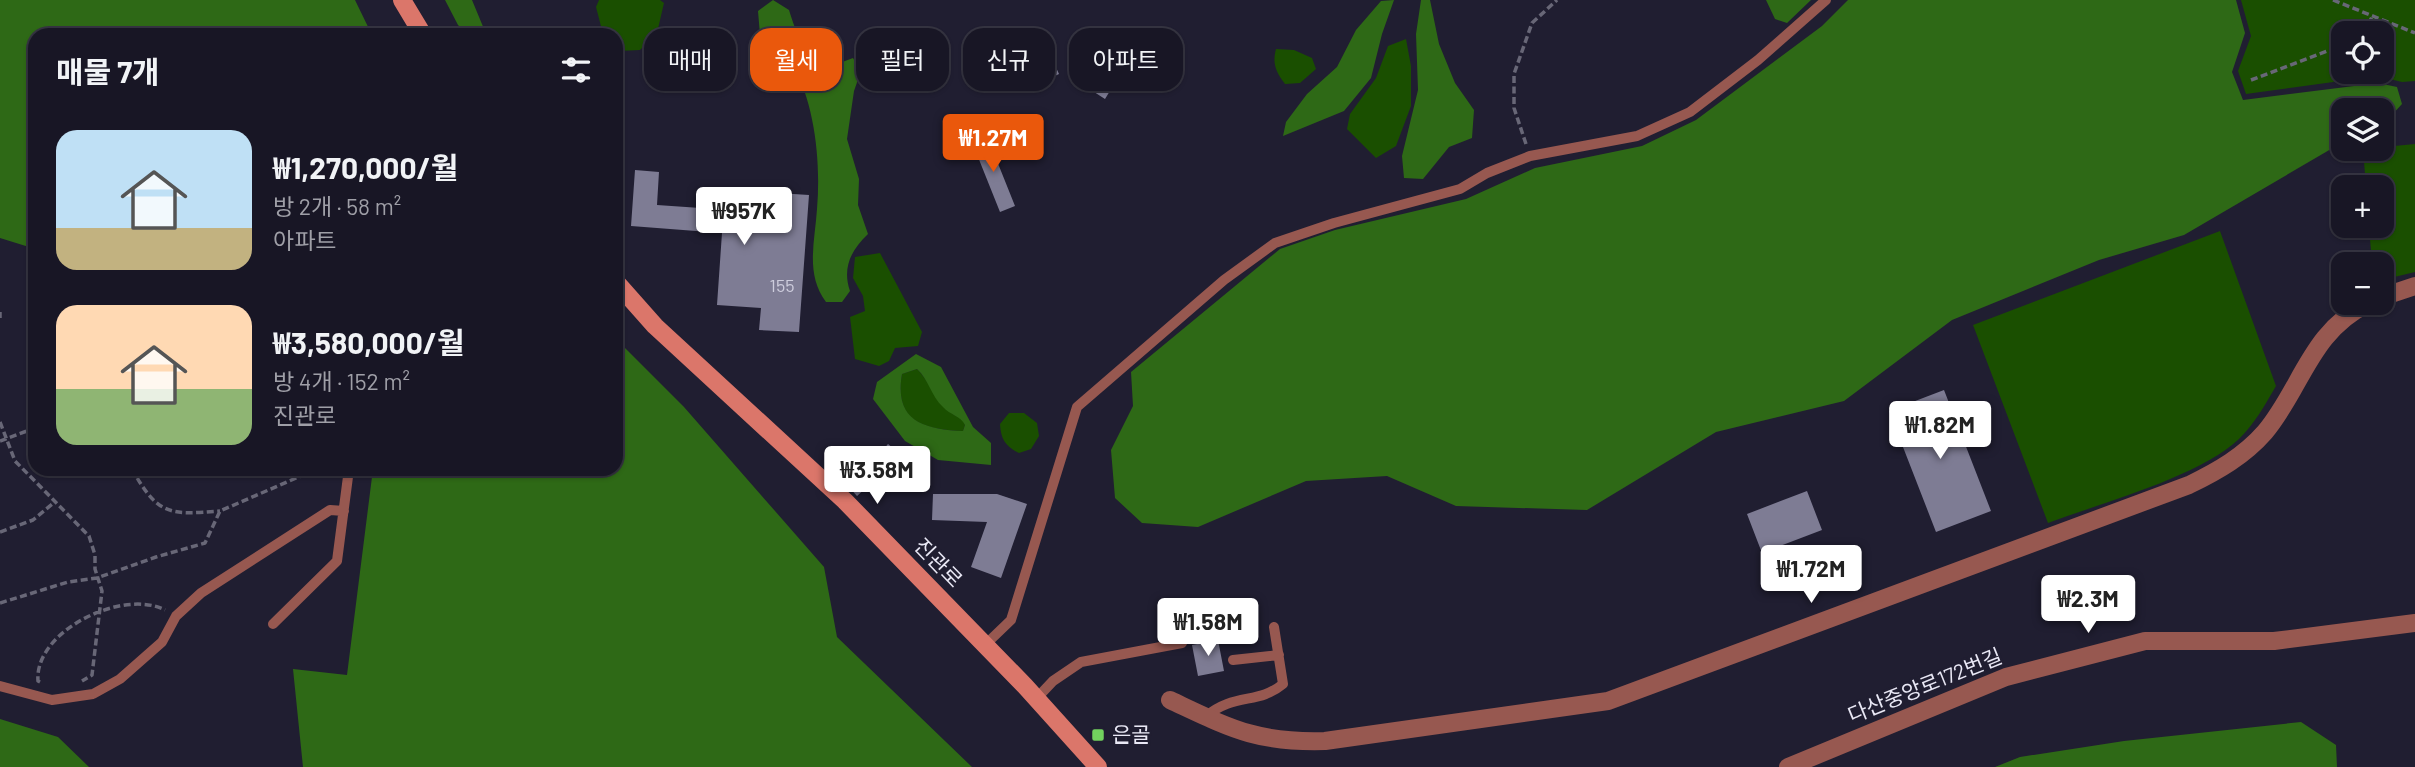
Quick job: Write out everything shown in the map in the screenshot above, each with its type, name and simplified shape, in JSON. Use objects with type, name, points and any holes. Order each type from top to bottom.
[{"type":"main road","points":[[402,0],[419,28]]},
{"type":"main road","name":"진관로","points":[[623,290],[655,326],[845,500],[1098,767]]},
{"type":"street","points":[[2394,293],[2415,286]]},
{"type":"street","points":[[1170,700],[1249,736],[1277,741],[1325,741],[1608,701],[2189,485],[2221,469],[2246,451],[2266,430],[2303,367],[2349,315]]},
{"type":"street","name":"다산중앙로172번길","points":[[1788,767],[2006,677],[2145,641],[2274,641],[2415,623]]},
{"type":"lane","points":[[985,645],[1011,620],[1077,407],[1224,280],[1275,243],[1334,223],[1460,189],[1487,173],[1530,156],[1637,136],[1690,112],[1758,60],[1826,0]]},
{"type":"lane","points":[[273,624],[337,561],[348,476]]},
{"type":"lane","points":[[0,687],[52,699],[93,694],[120,679],[162,642],[176,616],[201,593],[330,510],[344,511]]},
{"type":"lane","points":[[1205,717],[1220,704],[1270,694],[1283,684],[1274,627]]},
{"type":"lane","points":[[1036,699],[1053,681],[1081,662],[1182,643]]},
{"type":"lane","points":[[1233,660],[1279,655]]},
{"type":"path","points":[[1530,156],[1514,108],[1514,74],[1532,23],[1557,0]]},
{"type":"path","points":[[2333,0],[2415,33]]},
{"type":"path","points":[[2370,21],[2372,17]]},
{"type":"path","points":[[2251,80],[2331,50]]},
{"type":"path","points":[[0,312],[0,318]]},
{"type":"path","points":[[0,422],[15,461],[28,474]]},
{"type":"path","points":[[0,441],[28,430]]},
{"type":"path","points":[[30,476],[89,536],[102,591],[92,675],[77,684]]},
{"type":"path","points":[[137,476],[158,505],[179,514],[219,511],[301,476]]},
{"type":"path","points":[[0,532],[33,520],[56,502]]},
{"type":"path","points":[[0,603],[68,582],[97,578],[205,543],[219,511]]},
{"type":"path","points":[[46,684],[38,681],[37,669],[43,655],[64,633],[100,610],[136,603],[160,607],[176,616]]},
{"type":"green space","points":[[0,0],[355,0],[369,28],[28,28],[28,247],[0,238]]},
{"type":"green space","points":[[445,0],[472,0],[484,28],[461,28]]},
{"type":"green space","points":[[599,0],[660,0],[664,3],[658,28],[644,28],[644,46],[640,50],[623,51],[623,28],[601,28],[596,7]]},
{"type":"green space","points":[[773,0],[789,10],[796,28],[759,28],[758,11]]},
{"type":"green space","points":[[1394,0],[1371,78],[1344,111],[1283,136],[1286,122],[1307,94],[1337,67],[1356,30],[1381,1]]},
{"type":"green space","points":[[1421,0],[1430,0],[1439,44],[1455,83],[1474,110],[1472,138],[1449,147],[1423,179],[1404,178],[1402,156],[1418,90],[1416,34]]},
{"type":"green space","points":[[1766,0],[1811,0],[1787,23],[1775,19]]},
{"type":"green space","points":[[1848,0],[2236,0],[2245,33],[2232,72],[2243,100],[2383,84],[2397,87],[2402,104],[2394,113],[2394,98],[2331,98],[2331,149],[2184,235],[2099,260],[1952,320],[1844,401],[1716,432],[1587,510],[1456,506],[1387,476],[1306,481],[1198,527],[1142,523],[1115,498],[1111,450],[1133,406],[1131,372],[1280,249],[1335,230],[1466,199],[1535,168],[1642,146],[1696,120],[1822,26]]},
{"type":"green space","points":[[2241,0],[2415,0],[2415,81],[2394,80],[2394,21],[2331,21],[2331,82],[2246,94],[2238,71],[2251,36]]},
{"type":"green space","points":[[1406,39],[1411,66],[1411,106],[1396,146],[1376,158],[1347,129],[1350,114],[1376,78],[1388,46]]},
{"type":"green space","points":[[1276,49],[1294,50],[1312,58],[1316,69],[1300,83],[1285,84],[1276,68]]},
{"type":"green space","points":[[853,58],[856,63],[856,85],[847,139],[859,179],[858,205],[868,234],[857,246],[850,260],[847,275],[850,291],[842,302],[826,302],[815,280],[813,269],[818,172],[815,134],[804,91],[842,91],[842,62]]},
{"type":"green space","points":[[2415,144],[2415,272],[2394,277],[2394,252],[2371,252],[2370,238],[2394,238],[2394,175],[2365,175],[2364,161],[2394,161],[2394,146]]},
{"type":"green space","points":[[2220,231],[2276,386],[2268,400],[2239,439],[2200,465],[2148,488],[2048,523],[1973,325]]},
{"type":"green space","points":[[880,253],[922,332],[918,346],[895,348],[889,361],[879,366],[855,359],[850,317],[865,311],[863,296],[853,278],[855,257]]},
{"type":"green space","points":[[623,346],[684,407],[824,567],[837,637],[972,767],[303,767],[293,669],[347,675],[372,476],[623,476]]},
{"type":"green space","points":[[916,354],[941,367],[973,427],[991,443],[991,465],[938,460],[905,441],[873,399],[877,382]],"holes":[[[917,369],[939,403],[963,422],[963,431],[935,428],[914,419],[907,412],[901,390],[902,374]]]},
{"type":"green space","points":[[917,369],[942,404],[963,419],[963,431],[924,425],[907,413],[901,390],[902,374]]},
{"type":"green space","points":[[1009,413],[1024,413],[1037,423],[1039,436],[1031,449],[1019,453],[1005,442],[1000,424]]},
{"type":"green space","points":[[0,719],[58,737],[89,767],[0,767]]},
{"type":"green space","points":[[2301,722],[2336,745],[2337,767],[1995,767],[2020,757],[2124,741]]},
{"type":"building","points":[[1093,91],[1110,91],[1105,99]]},
{"type":"building","points":[[987,136],[1015,206],[1000,212],[972,142]]},
{"type":"building","points":[[635,170],[659,172],[657,205],[744,211],[745,191],[809,195],[799,332],[759,330],[761,308],[717,305],[722,233],[631,226]]},
{"type":"building","points":[[1944,390],[1991,511],[1936,532],[1889,411]]},
{"type":"building","points":[[888,444],[920,470],[908,484],[888,468],[857,496],[836,473],[859,452],[870,465]]},
{"type":"building","points":[[1807,491],[1822,530],[1762,553],[1747,514]]},
{"type":"building","points":[[933,494],[997,494],[1027,504],[1001,578],[971,567],[987,522],[932,520]]},
{"type":"building","points":[[1218,640],[1224,671],[1198,676],[1192,645]]},
{"type":"place","name":"은골","points":[[1098,735]]}]
